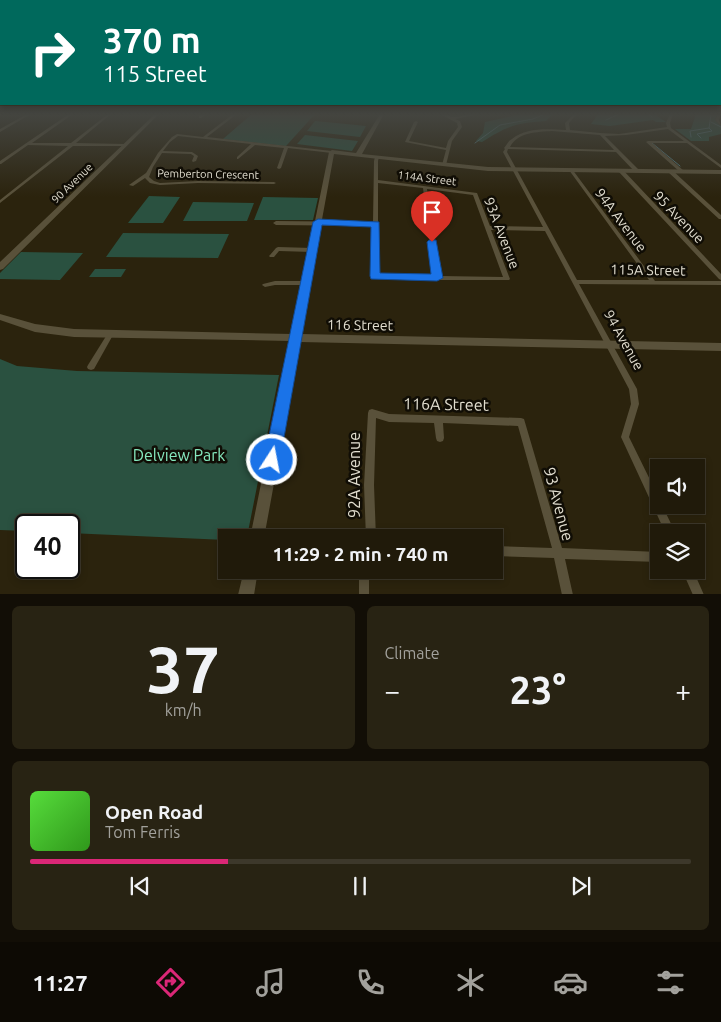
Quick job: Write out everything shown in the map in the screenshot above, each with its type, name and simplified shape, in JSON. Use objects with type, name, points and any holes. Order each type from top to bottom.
[{"type":"street","points":[[0,163],[30,142]]},
{"type":"street","points":[[0,202],[75,142]]},
{"type":"street","name":"90 Avenue","points":[[0,267],[128,142]]},
{"type":"street","name":"Pemberton Crescent","points":[[132,185],[148,174],[169,142]]},
{"type":"street","points":[[235,142],[444,165],[514,170],[721,172]]},
{"type":"street","points":[[358,155],[366,142]]},
{"type":"street","points":[[407,142],[448,149]]},
{"type":"street","points":[[444,165],[450,142]]},
{"type":"street","points":[[506,148],[512,142]]},
{"type":"street","points":[[608,142],[637,171]]},
{"type":"street","points":[[682,171],[648,142],[687,142],[721,168]]},
{"type":"street","points":[[27,144],[125,145]]},
{"type":"street","points":[[238,158],[254,144]]},
{"type":"street","points":[[279,168],[286,147]]},
{"type":"street","points":[[506,148],[617,151]]},
{"type":"street","name":"94 Avenue","points":[[506,148],[506,156],[633,389],[636,397],[626,437],[666,524]]},
{"type":"street","points":[[161,152],[192,153],[196,156],[194,161]]},
{"type":"street","points":[[260,529],[332,152]]},
{"type":"street","points":[[377,158],[375,276],[507,279]]},
{"type":"street","name":"94A Avenue","points":[[571,170],[654,283]]},
{"type":"street","name":"95 Avenue","points":[[621,171],[721,278]]},
{"type":"street","points":[[670,171],[721,218]]},
{"type":"street","name":"Pemberton Crescent","points":[[148,174],[147,177],[152,182],[160,184],[274,183]]},
{"type":"street","name":"114A Street","points":[[376,181],[475,194]]},
{"type":"street","points":[[425,188],[437,278]]},
{"type":"street","name":"93A Avenue","points":[[475,194],[507,279]]},
{"type":"street","points":[[276,223],[376,224]]},
{"type":"street","points":[[488,228],[546,230]]},
{"type":"street","points":[[272,256],[278,250],[312,250]]},
{"type":"street","name":"115A Street","points":[[575,282],[721,283]]},
{"type":"street","points":[[265,285],[275,283],[306,283]]},
{"type":"street","name":"116 Street","points":[[0,317],[55,332],[110,335],[721,347]]},
{"type":"street","points":[[91,367],[110,335]]},
{"type":"street","name":"116A Street","points":[[372,413],[389,418],[521,422]]},
{"type":"street","name":"92A Avenue","points":[[370,529],[369,485],[372,413]]},
{"type":"street","points":[[438,419],[440,438]]},
{"type":"street","name":"93 Avenue","points":[[521,422],[568,594]]},
{"type":"street","points":[[503,551],[650,557]]},
{"type":"street","points":[[246,594],[249,579]]},
{"type":"street","points":[[364,579],[364,594]]},
{"type":"street","points":[[692,579],[699,594]]},
{"type":"green space","points":[[247,142],[290,142],[286,146]]},
{"type":"green space","points":[[299,142],[358,142],[352,151],[297,144]]},
{"type":"green space","points":[[149,196],[180,197],[163,223],[128,223]]},
{"type":"green space","points":[[263,197],[318,198],[313,220],[254,220]]},
{"type":"green space","points":[[193,202],[254,203],[247,221],[183,221]]},
{"type":"green space","points":[[123,233],[229,234],[218,258],[106,257]]},
{"type":"green space","points":[[21,252],[83,253],[60,280],[0,279],[0,273]]},
{"type":"green space","points":[[95,269],[126,269],[121,277],[89,277]]},
{"type":"green space","name":"Delview Park","points":[[0,359],[17,366],[77,371],[279,375],[249,529],[218,529],[218,540],[80,533],[80,514],[15,514],[15,531],[0,530]]},
{"type":"waterway","points":[[654,142],[652,143],[680,166]]},
{"type":"route","points":[[272,460],[318,222],[376,224],[375,276],[437,278],[432,242]]}]
